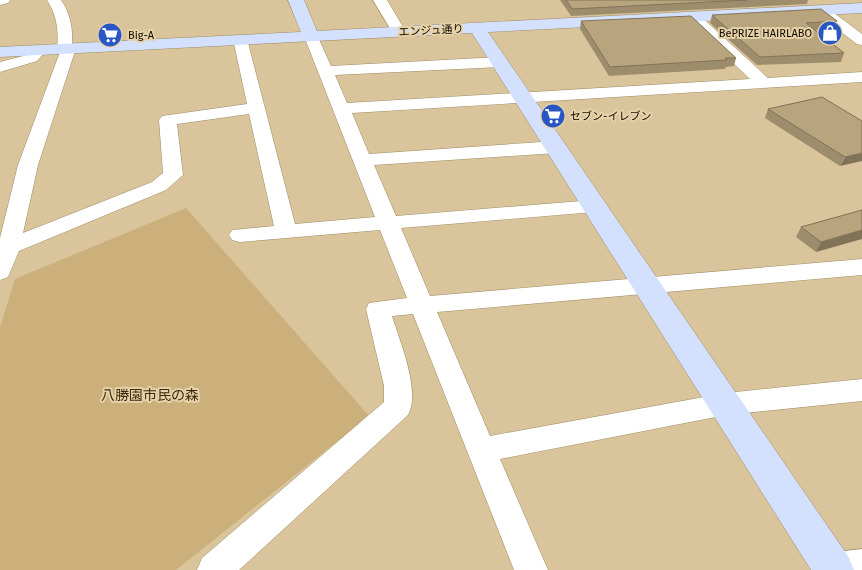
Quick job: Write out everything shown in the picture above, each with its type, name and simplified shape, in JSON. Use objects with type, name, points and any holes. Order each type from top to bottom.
[{"type":"street","points":[[0,272],[9,247],[28,165],[66,48],[66,37],[60,11],[54,0]]},
{"type":"street","points":[[296,0],[531,570]]},
{"type":"street","points":[[380,0],[399,32]]},
{"type":"street","name":"エンジュ通り","points":[[0,52],[862,8]]},
{"type":"street","points":[[821,10],[862,41]]},
{"type":"street","points":[[693,17],[764,83]]},
{"type":"street","points":[[476,27],[726,404],[840,568]]},
{"type":"street","points":[[240,39],[286,231]]},
{"type":"street","points":[[0,67],[32,58],[40,50]]},
{"type":"street","points":[[326,72],[500,62]]},
{"type":"street","points":[[341,108],[862,78]]},
{"type":"street","points":[[9,247],[159,186],[174,175],[168,120],[257,108]]},
{"type":"street","points":[[362,160],[556,147]]},
{"type":"street","points":[[240,235],[594,206]]},
{"type":"street","points":[[214,570],[398,407],[398,386],[378,309],[862,267]]},
{"type":"street","points":[[482,450],[726,404],[862,390]]},
{"type":"green space","name":"八勝園市民の森","points":[[186,208],[369,416],[176,570],[0,570],[0,327],[15,279]]},
{"type":"building","points":[[566,0],[747,0],[572,9]]},
{"type":"building","points":[[821,9],[837,21],[806,23],[844,53],[760,57],[712,15]]},
{"type":"building","points":[[691,16],[736,58],[610,67],[581,21]]},
{"type":"building","points":[[822,97],[862,121],[862,153],[845,157],[768,109]]},
{"type":"building","points":[[862,210],[862,230],[821,242],[801,227]]},
{"type":"place","name":"BePRIZE HAIRLABO","points":[[830,33]]},
{"type":"place","name":"Big-A","points":[[110,35]]},
{"type":"place","name":"セブン-イレブン","points":[[553,116]]}]
